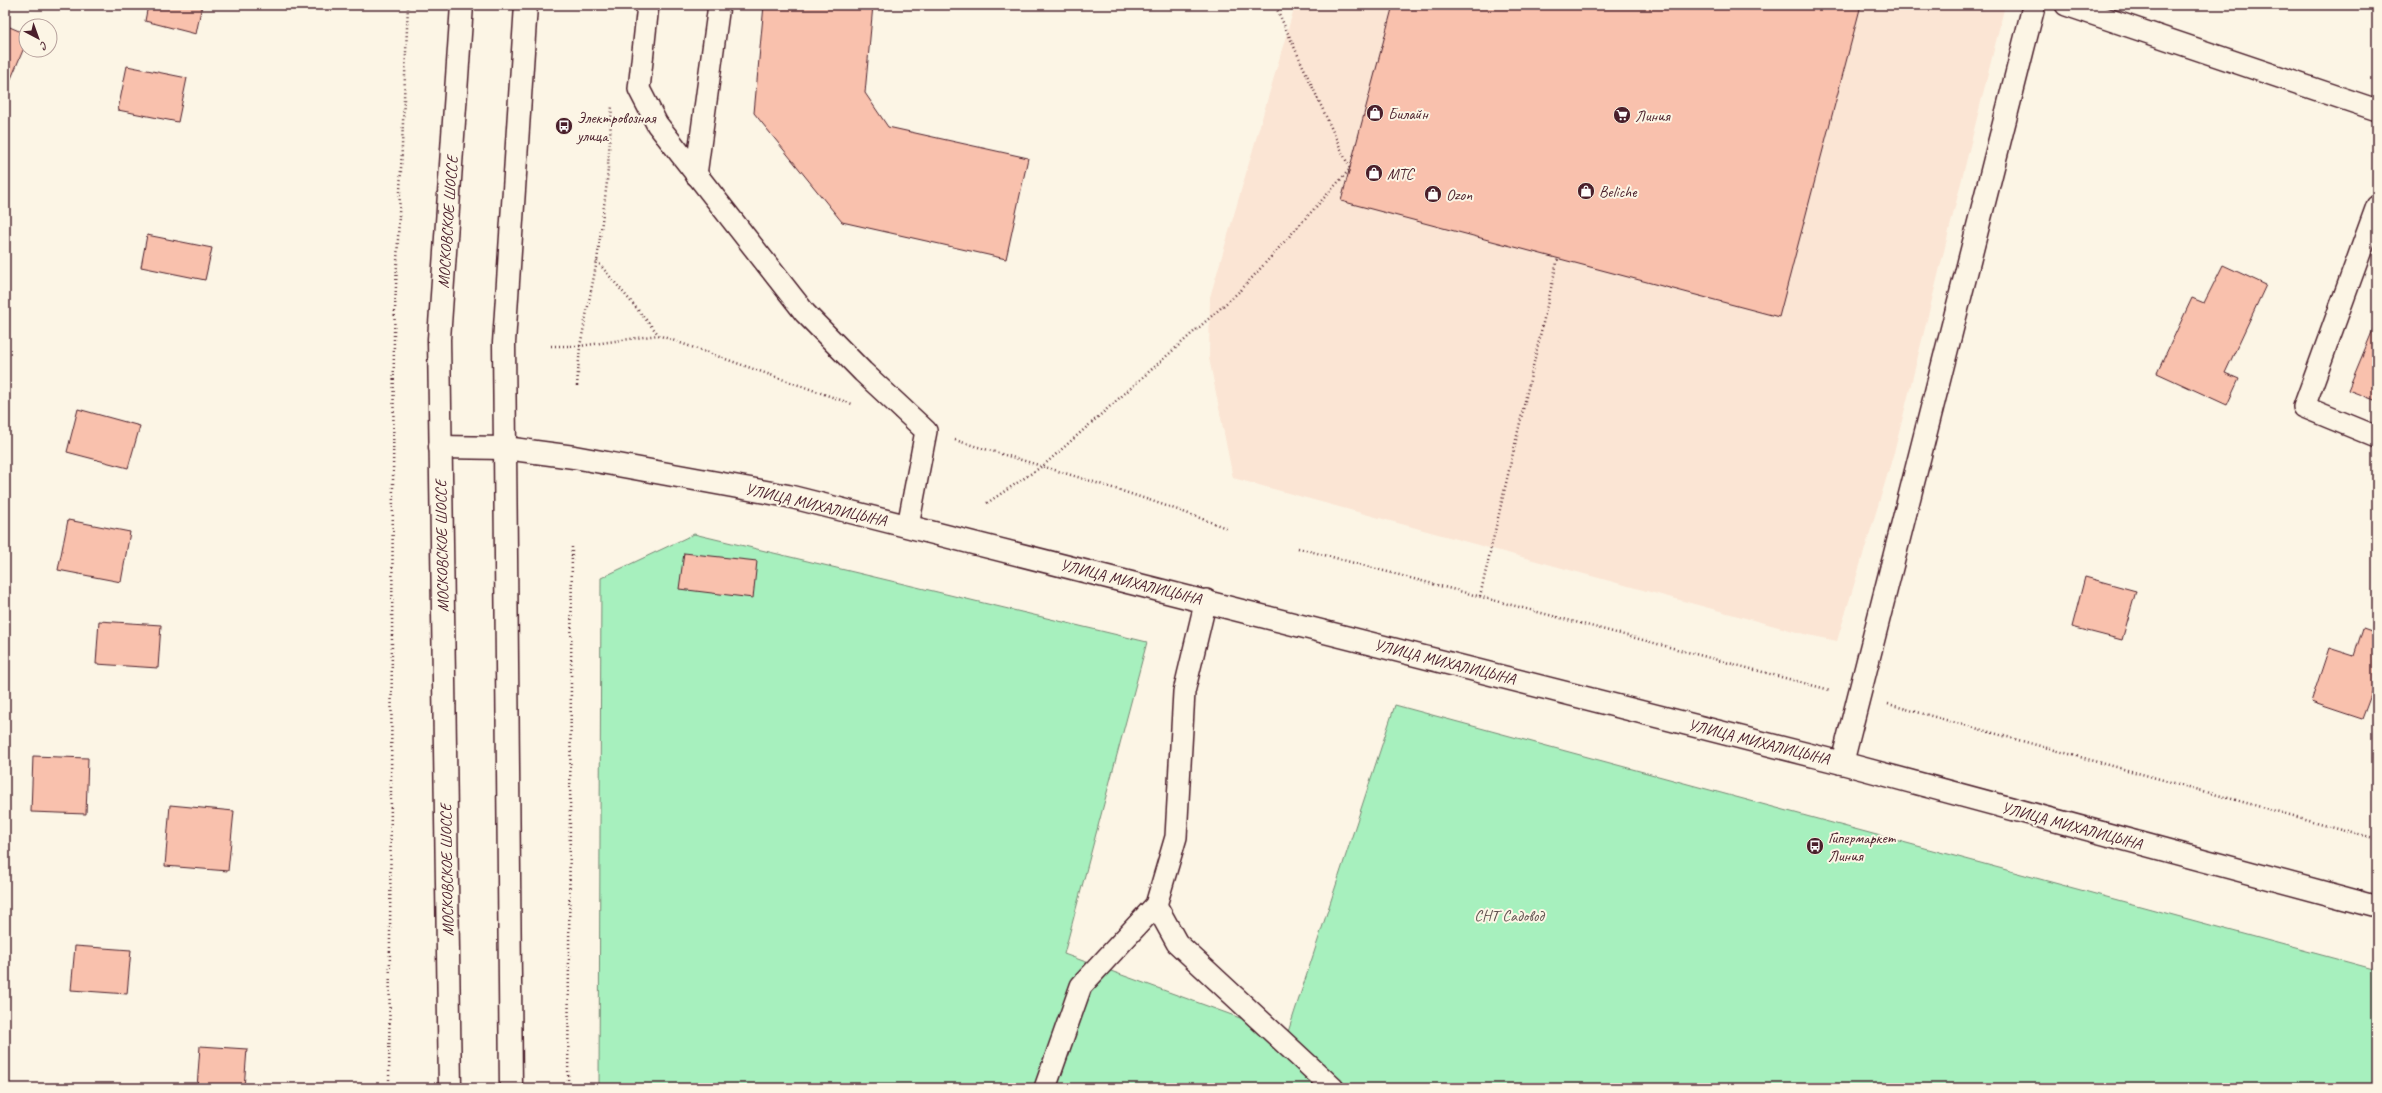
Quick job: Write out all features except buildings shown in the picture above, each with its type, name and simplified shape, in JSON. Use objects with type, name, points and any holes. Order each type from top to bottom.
[{"type":"main road","name":"МОСКОВСКОЕ ШОССЕ","points":[[450,1088],[439,339],[462,5]]},
{"type":"main road","points":[[511,1088],[504,343],[526,5]]},
{"type":"main road","points":[[1842,763],[2034,5]]},
{"type":"main road","name":"УЛИЦА МИХАЛИЦЫНА","points":[[440,447],[505,448],[574,457],[788,496],[1206,600],[1842,763],[2377,907]]},
{"type":"lane","points":[[648,5],[639,89],[657,124],[805,313],[862,372],[926,431],[908,526]]},
{"type":"lane","points":[[696,175],[719,5]]},
{"type":"lane","points":[[2066,5],[2377,110]]},
{"type":"lane","points":[[2377,206],[2304,407],[2377,437]]},
{"type":"lane","points":[[1045,1088],[1081,986],[1156,905],[1176,837],[1184,692],[1206,600]]},
{"type":"lane","points":[[1156,905],[1177,943],[1333,1088]]},
{"type":"path","points":[[389,1088],[394,333],[408,5]]},
{"type":"path","points":[[987,503],[1044,465],[1241,290],[1350,169],[1275,5]]},
{"type":"path","points":[[577,386],[580,346],[597,261],[607,182],[613,97]]},
{"type":"path","points":[[1480,596],[1558,258]]},
{"type":"path","points":[[597,261],[658,335]]},
{"type":"path","points":[[551,346],[580,346],[658,335],[859,407]]},
{"type":"path","points":[[960,441],[1044,465],[1179,510],[1226,528]]},
{"type":"path","points":[[568,1088],[572,544]]},
{"type":"path","points":[[1298,548],[1830,690]]},
{"type":"path","points":[[1888,704],[2377,839]]},
{"type":"shaded area","points":[[1295,5],[2005,5],[1894,453],[1837,641],[1804,634],[1233,478],[1209,358],[1210,297]]},
{"type":"green space","name":"СНТ Садовод","points":[[694,534],[1147,642],[1064,954],[1287,1035],[1395,705],[2377,970],[2377,1088],[599,1088],[601,578]]},
{"type":"place","name":"Билайн","points":[[1375,113]]},
{"type":"place","name":"Линия","points":[[1622,115]]},
{"type":"place","name":"Электровозная улица","points":[[564,126]]},
{"type":"place","name":"МТС","points":[[1374,173]]},
{"type":"place","name":"Beliche","points":[[1586,191]]},
{"type":"place","name":"Ozon","points":[[1433,194]]},
{"type":"place","name":"Гипермаркет Линия","points":[[1815,846]]}]
